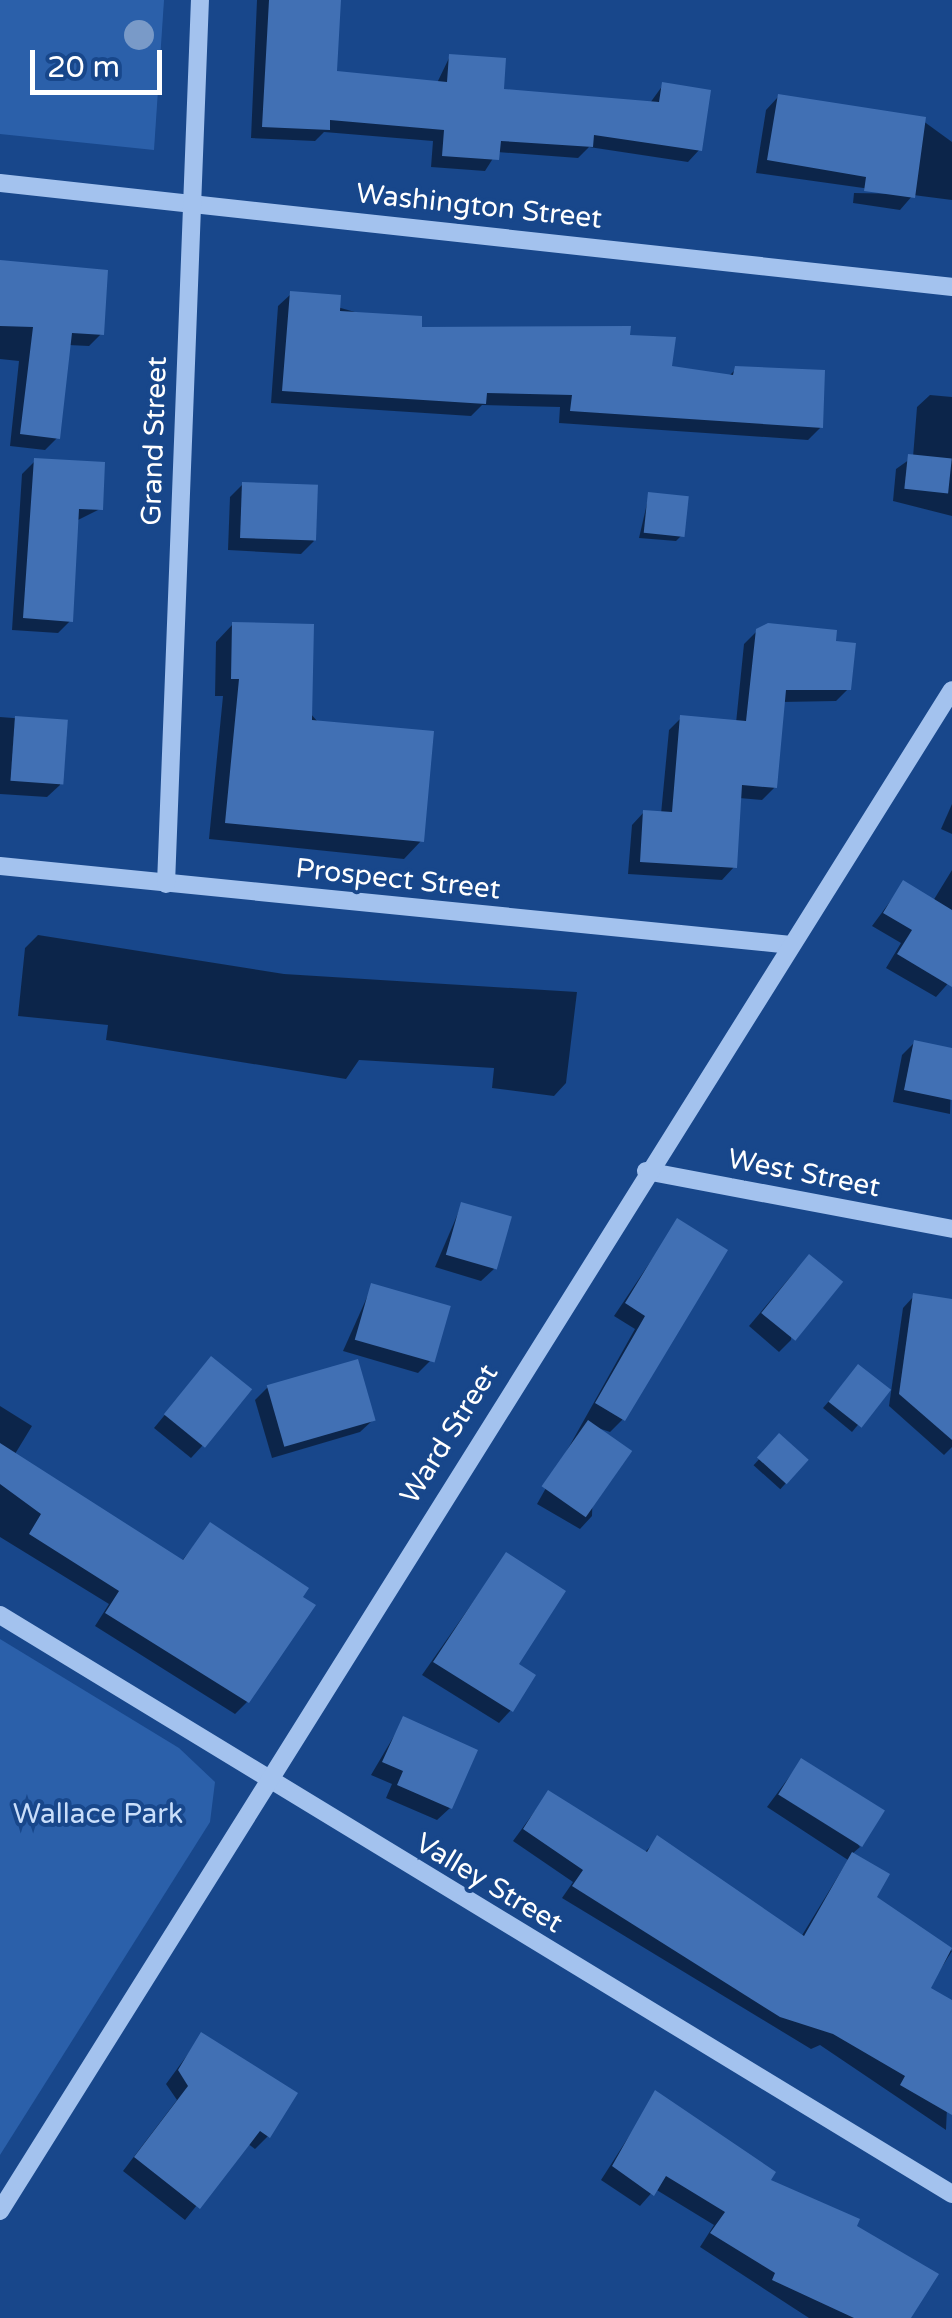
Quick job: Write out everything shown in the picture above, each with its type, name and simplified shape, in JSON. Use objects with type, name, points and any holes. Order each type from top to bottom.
[{"type":"street","name":"Grand Street","points":[[166,884],[200,0]]},
{"type":"street","name":"Washington Street","points":[[0,183],[952,286]]},
{"type":"street","name":"Ward Street","points":[[0,2211],[646,1171],[952,690]]},
{"type":"street","name":"Prospect Street","points":[[0,866],[791,945]]},
{"type":"street","name":"West Street","points":[[646,1171],[952,1228]]},
{"type":"street","name":"Valley Street","points":[[0,1615],[265,1780],[952,2194]]},
{"type":"green space","points":[[0,0],[164,0],[154,150],[0,134]]},
{"type":"green space","name":"Wallace Park","points":[[0,1639],[179,1748],[215,1782],[210,1822],[0,2155]]},
{"type":"building","points":[[269,0],[341,0],[337,71],[447,82],[449,54],[506,58],[504,89],[659,102],[662,82],[711,90],[702,151],[594,135],[593,147],[501,141],[499,160],[442,156],[444,130],[330,120],[330,130],[262,127]]},
{"type":"building","points":[[778,94],[926,117],[915,198],[864,191],[866,177],[767,160]]},
{"type":"building","points":[[0,260],[108,270],[104,335],[72,333],[60,439],[20,434],[33,327],[0,326]]},
{"type":"building","points":[[290,291],[341,295],[340,311],[422,316],[422,327],[631,326],[630,335],[676,337],[672,366],[733,375],[735,366],[825,370],[823,428],[570,411],[572,395],[487,393],[486,404],[282,391]]},
{"type":"building","points":[[908,454],[952,459],[948,493],[904,489]]},
{"type":"building","points":[[34,458],[105,462],[103,510],[79,509],[73,622],[23,618]]},
{"type":"building","points":[[242,482],[318,485],[316,541],[240,538]]},
{"type":"building","points":[[648,492],[689,496],[684,537],[644,533]]},
{"type":"building","points":[[232,622],[314,624],[312,720],[434,731],[424,842],[225,823],[239,679],[231,679]]},
{"type":"building","points":[[768,623],[837,630],[836,641],[856,643],[851,690],[786,690],[777,788],[742,785],[737,868],[640,862],[643,810],[672,812],[680,715],[746,721],[756,629]]},
{"type":"building","points":[[15,716],[68,720],[63,785],[10,781]]},
{"type":"building","points":[[903,880],[952,910],[952,987],[897,954],[912,930],[883,913]]},
{"type":"building","points":[[914,1040],[952,1048],[952,1100],[904,1090]]},
{"type":"building","points":[[461,1202],[512,1217],[497,1269],[446,1255]]},
{"type":"building","points":[[677,1218],[728,1250],[625,1421],[595,1403],[645,1316],[625,1303]]},
{"type":"building","points":[[809,1254],[843,1282],[795,1341],[761,1313]]},
{"type":"building","points":[[371,1283],[451,1306],[435,1363],[355,1340]]},
{"type":"building","points":[[913,1293],[952,1299],[952,1440],[899,1394]]},
{"type":"building","points":[[211,1356],[252,1389],[205,1448],[164,1414]]},
{"type":"building","points":[[358,1359],[376,1421],[284,1447],[267,1385]]},
{"type":"building","points":[[858,1364],[891,1390],[862,1428],[828,1402]]},
{"type":"building","points":[[588,1420],[632,1451],[586,1517],[542,1486]]},
{"type":"building","points":[[779,1433],[809,1460],[787,1484],[757,1458]]},
{"type":"building","points":[[0,1443],[183,1560],[210,1522],[309,1588],[303,1597],[316,1605],[249,1703],[105,1613],[119,1591],[29,1534],[41,1514],[0,1484]]},
{"type":"building","points":[[506,1552],[566,1591],[519,1664],[536,1675],[513,1712],[433,1662]]},
{"type":"building","points":[[403,1716],[478,1750],[452,1809],[397,1785],[403,1771],[382,1762]]},
{"type":"building","points":[[801,1758],[885,1810],[862,1847],[778,1794]]},
{"type":"building","points":[[548,1790],[647,1852],[657,1835],[804,1936],[852,1852],[890,1874],[877,1897],[952,1948],[931,1988],[952,2000],[952,2115],[900,2085],[905,2076],[833,2034],[780,2017],[572,1886],[583,1870],[523,1829]]},
{"type":"building","points":[[201,2032],[298,2093],[270,2138],[260,2131],[200,2209],[134,2157],[188,2086],[178,2070]]},
{"type":"building","points":[[655,2090],[776,2172],[771,2180],[860,2219],[857,2226],[939,2274],[911,2318],[854,2318],[772,2280],[775,2273],[710,2233],[725,2212],[666,2176],[654,2196],[612,2166]]}]
